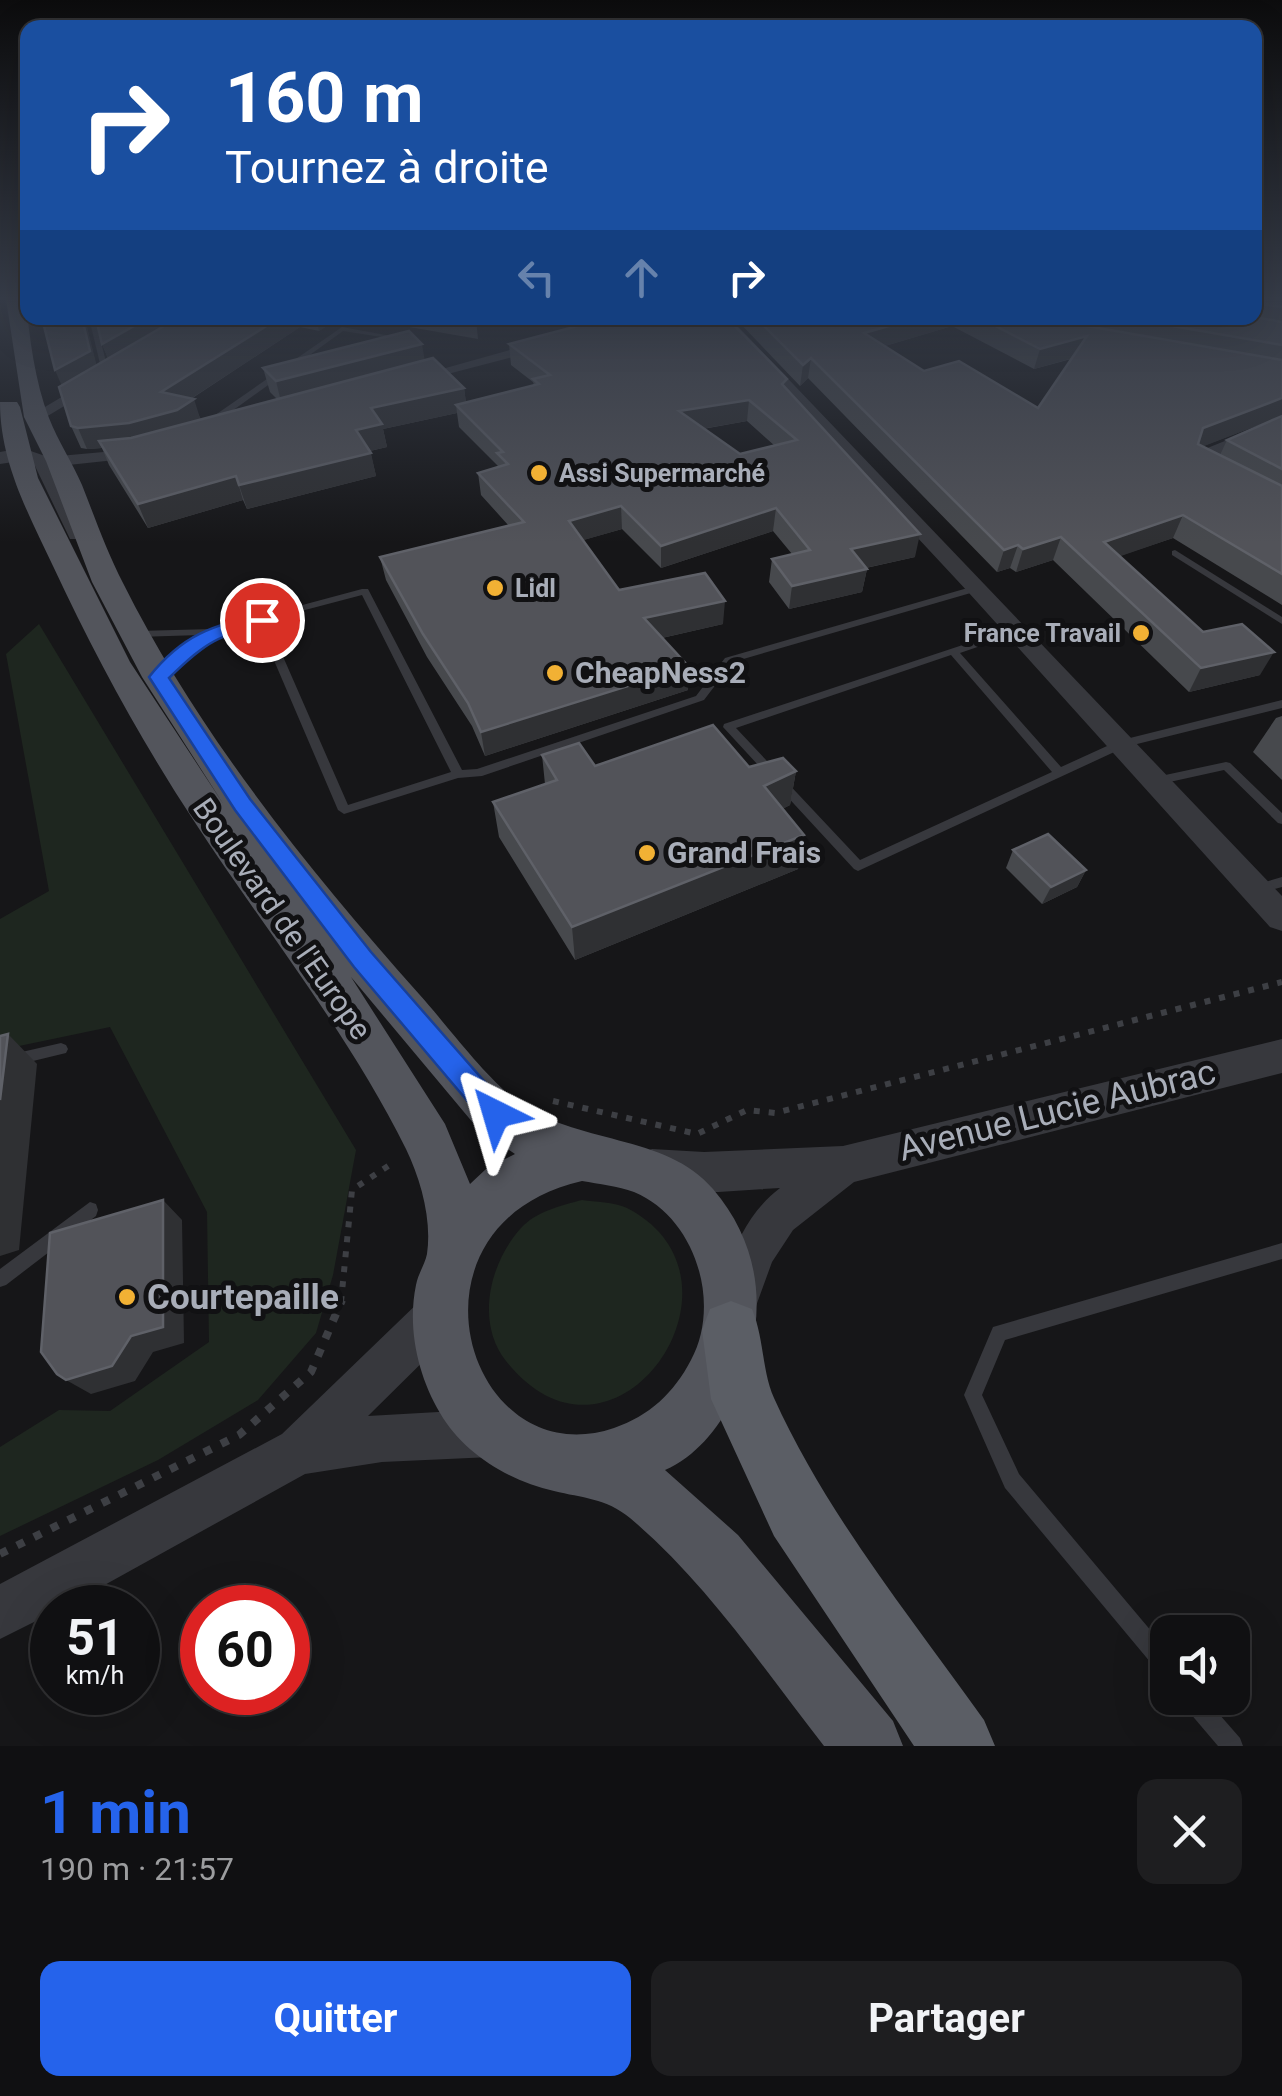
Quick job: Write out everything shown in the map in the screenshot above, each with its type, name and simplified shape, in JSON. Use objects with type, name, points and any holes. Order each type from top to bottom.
[{"type":"highway","points":[[732,1320],[742,1399],[797,1513],[958,1746]]},
{"type":"main road","name":"Boulevard de l'Europe","points":[[2,380],[63,564],[114,662],[207,811],[329,979],[428,1140],[451,1202],[453,1251]]},
{"type":"main road","name":"Boulevard de l'Europe","points":[[29,380],[36,417],[29,461],[106,582],[132,634],[242,804],[362,960],[496,1114],[531,1137],[582,1158]]},
{"type":"main road","points":[[582,1158],[612,1159],[642,1167],[679,1188],[709,1221],[727,1263],[732,1320],[716,1378],[686,1420],[644,1450],[596,1465],[539,1460],[491,1433],[462,1399],[444,1358],[438,1314],[453,1251],[476,1214],[506,1185],[542,1166],[582,1158]]},
{"type":"main road","points":[[596,1465],[650,1494],[716,1557],[868,1746]]},
{"type":"street","points":[[36,417],[99,380]]},
{"type":"street","points":[[400,382],[413,380]]},
{"type":"street","points":[[786,380],[1282,918]]},
{"type":"street","points":[[1232,482],[1200,464],[1201,456],[1282,423]]},
{"type":"street","points":[[200,433],[233,428]]},
{"type":"street","points":[[29,461],[88,461],[154,449]]},
{"type":"street","name":"Avenue Lucie Aubrac","points":[[642,1167],[704,1172],[843,1165],[1278,1051]]},
{"type":"street","name":"Avenue Lucie Aubrac","points":[[732,1320],[755,1250],[778,1214],[843,1165]]},
{"type":"street","points":[[0,1613],[299,1450],[438,1314]]},
{"type":"street","points":[[299,1450],[382,1438],[491,1433]]},
{"type":"lane","points":[[200,433],[271,380]]},
{"type":"lane","points":[[1175,552],[1282,620]]},
{"type":"lane","points":[[262,620],[344,810],[458,774],[478,773],[700,698],[729,660],[978,588]]},
{"type":"lane","points":[[132,634],[213,632],[365,591],[458,774]]},
{"type":"lane","points":[[1017,630],[728,726],[858,866],[1122,744],[1282,704]]},
{"type":"lane","points":[[159,677],[181,652],[213,632]]},
{"type":"lane","points":[[954,651],[1060,773]]},
{"type":"lane","points":[[1156,781],[1226,766],[1282,820]]},
{"type":"lane","points":[[1256,889],[1282,882]]},
{"type":"lane","points":[[0,1064],[61,1049]]},
{"type":"lane","points":[[0,1280],[90,1210]]},
{"type":"lane","points":[[1150,1646],[1012,1481],[973,1395],[998,1333],[1282,1251]]},
{"type":"lane","points":[[1206,1715],[1232,1746]]},
{"type":"path","points":[[546,1099],[697,1134],[747,1110],[775,1113],[1282,982]]},
{"type":"path","points":[[0,1554],[239,1435],[311,1372],[343,1298],[352,1190],[428,1140]]},
{"type":"shaded area","points":[[39,624],[356,1150],[333,1275],[316,1333],[258,1400],[158,1460],[0,1536],[0,1447],[59,1410],[110,1411],[209,1342],[207,1212],[110,1027],[0,1050],[0,919],[49,891],[6,654]]},
{"type":"shaded area","points":[[582,1200],[627,1208],[666,1241],[682,1281],[678,1323],[659,1362],[628,1391],[590,1404],[548,1396],[506,1361],[496,1345],[489,1311],[494,1275],[521,1228],[542,1213]]},
{"type":"building","points":[[70,380],[179,380],[161,392],[194,399],[177,410],[129,423],[78,428],[71,426],[59,387]]},
{"type":"building","points":[[348,380],[456,380],[464,388],[371,408],[382,424],[356,430],[371,453],[239,485],[236,476],[138,504],[99,441],[131,438]]},
{"type":"building","points":[[535,380],[786,380],[782,384],[920,534],[851,549],[867,569],[792,586],[772,559],[810,550],[776,508],[661,546],[621,506],[569,521],[619,590],[705,573],[725,601],[644,618],[689,667],[481,732],[468,703],[380,557],[524,522],[478,473],[508,464],[497,453],[503,452],[456,405],[539,384]],"holes":[[[749,400],[797,440],[740,454],[679,411]]]},
{"type":"building","points":[[834,380],[992,380],[1038,408],[1057,380],[1282,380],[1282,398],[1203,428],[1198,444],[1282,486],[1282,574],[1183,515],[1104,542],[1203,632],[1242,624],[1274,652],[1201,668],[1061,537],[1023,549],[1018,545],[1004,550]]},
{"type":"building","points":[[1282,416],[1282,469],[1227,440]]},
{"type":"building","name":"Grand Frais","points":[[713,725],[749,767],[783,758],[796,771],[764,786],[804,835],[572,927],[493,802],[557,780],[542,755],[579,743],[595,766]]},
{"type":"building","points":[[1048,834],[1086,870],[1051,887],[1013,850]]},
{"type":"building","points":[[8,1034],[0,1100],[0,1036]]},
{"type":"building","name":"Courtepaille","points":[[163,1200],[163,1327],[131,1336],[112,1366],[66,1380],[41,1352],[50,1233]]},
{"type":"place","name":"Assi Supermarché","points":[[539,473]]},
{"type":"place","name":"Lidl","points":[[495,588]]},
{"type":"place","name":"France Travail","points":[[1141,633]]},
{"type":"place","name":"CheapNess2","points":[[555,673]]},
{"type":"place","name":"Grand Frais","points":[[647,853]]},
{"type":"place","name":"Courtepaille","points":[[127,1297]]},
{"type":"route","points":[[262,620],[213,632],[198,640],[159,677],[242,804],[362,960],[496,1114]]}]
